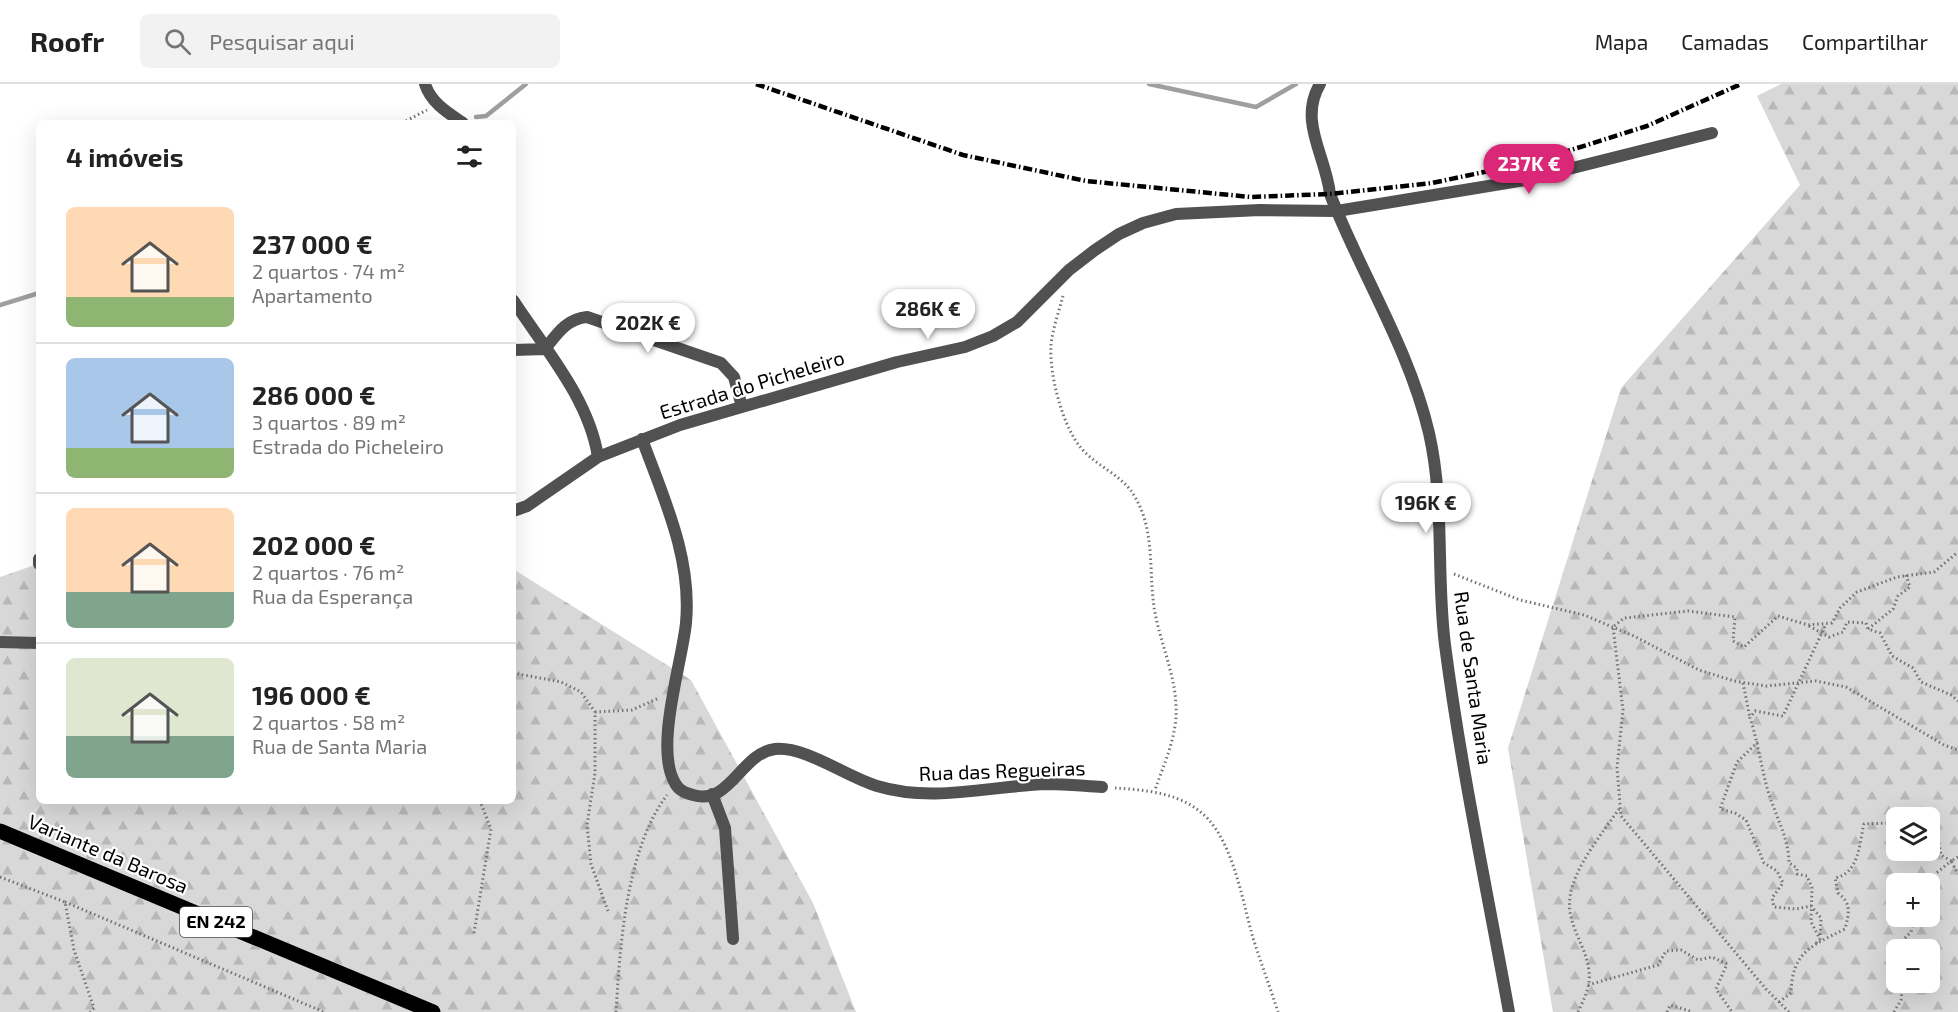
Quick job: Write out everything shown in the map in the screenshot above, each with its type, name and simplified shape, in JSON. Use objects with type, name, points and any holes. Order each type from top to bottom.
[{"type":"main road","name":"Variante da Barosa","points":[[0,831],[433,1012]]},
{"type":"street","points":[[424,84],[428,93],[438,104],[460,120]]},
{"type":"street","name":"Rua de Santa Maria","points":[[1320,84],[1310,103],[1310,120],[1325,163],[1330,194],[1402,353],[1425,420],[1439,491],[1445,644],[1454,707],[1509,1012]]},
{"type":"street","name":"Estrada do Picheleiro","points":[[516,510],[527,506],[598,457],[680,424],[897,362],[965,347],[993,336],[1017,322],[1069,270],[1119,234],[1143,223],[1176,214],[1260,210],[1337,211],[1525,180],[1712,133]]},
{"type":"street","points":[[516,305],[581,404],[594,435],[598,457]]},
{"type":"street","points":[[516,350],[545,349],[563,327],[575,318],[587,317],[721,363],[734,377],[742,407]]},
{"type":"street","points":[[642,440],[681,547],[684,569],[686,621],[668,723],[669,767],[675,784],[684,793],[704,798],[712,794],[725,828],[733,939]]},
{"type":"street","points":[[0,642],[36,643]]},
{"type":"street","name":"Rua das Regueiras","points":[[712,794],[726,789],[746,765],[761,753],[775,749],[792,751],[875,786],[910,794],[943,794],[1048,784],[1102,787]]},
{"type":"path","points":[[408,120],[438,104]]},
{"type":"path","points":[[1069,270],[1051,344],[1057,393],[1072,435],[1082,450],[1123,482],[1135,495],[1144,514],[1151,560],[1155,612],[1174,688],[1177,708],[1174,729],[1155,790]]},
{"type":"path","points":[[1808,625],[1832,623],[1840,608],[1857,592],[1906,576],[1934,572],[1958,552]]},
{"type":"path","points":[[1441,569],[1520,600],[1584,615],[1699,669],[1743,682],[1766,686],[1816,681],[1846,687],[1944,745],[1958,750]]},
{"type":"path","points":[[1868,629],[1893,609],[1898,596],[1910,587],[1906,576]]},
{"type":"path","points":[[1613,627],[1623,618],[1688,611],[1717,613],[1735,617],[1733,640],[1744,647],[1778,616],[1808,625],[1829,637],[1843,632],[1847,622],[1866,623],[1868,629]]},
{"type":"path","points":[[1750,718],[1755,711],[1783,716],[1826,624]]},
{"type":"path","points":[[1613,627],[1623,710],[1617,768],[1621,816],[1789,1012]]},
{"type":"path","points":[[1868,629],[1880,633],[1892,656],[1912,668],[1921,682],[1951,694],[1958,702]]},
{"type":"path","points":[[516,674],[561,682],[581,692],[595,712],[595,773],[588,825],[591,864],[608,911]]},
{"type":"path","points":[[1743,682],[1767,789],[1789,847],[1789,863],[1797,868],[1797,874],[1807,876],[1812,888],[1812,922],[1820,939]]},
{"type":"path","points":[[595,712],[632,710],[654,702],[674,688]]},
{"type":"path","points":[[1758,742],[1737,762],[1720,809],[1735,813],[1746,820],[1764,863],[1777,871],[1783,883],[1772,898],[1774,907],[1796,909],[1811,906]]},
{"type":"path","points":[[616,1012],[620,948],[639,850],[654,812],[675,784]]},
{"type":"path","points":[[1102,787],[1155,790],[1193,807],[1218,831],[1233,870],[1278,1012]]},
{"type":"path","points":[[474,933],[491,829],[481,804]]},
{"type":"path","points":[[1578,1012],[1590,973],[1586,954],[1570,918],[1569,897],[1575,880],[1599,837],[1619,809]]},
{"type":"path","points":[[1816,943],[1845,929],[1850,910],[1846,899],[1838,893],[1835,878],[1852,870],[1864,824],[1886,825]]},
{"type":"path","points":[[1940,849],[1941,855],[1951,861],[1958,874]]},
{"type":"path","points":[[1936,873],[1958,857]]},
{"type":"path","points":[[0,877],[65,902],[324,1012]]},
{"type":"path","points":[[65,902],[74,950],[94,1008],[90,1012]]},
{"type":"path","points":[[1779,1002],[1791,993],[1792,972],[1800,956],[1820,939],[1821,918],[1811,906]]},
{"type":"path","points":[[1588,985],[1658,965],[1666,951],[1681,950],[1698,960],[1712,957],[1727,964],[1716,989],[1732,1012]]},
{"type":"path","points":[[1894,1012],[1901,993]]},
{"type":"path","points":[[1667,1012],[1670,1005],[1694,1012]]},
{"type":"green space","points":[[1781,84],[1958,84],[1958,1012],[1553,1012],[1508,748],[1621,388],[1800,185],[1757,96]]},
{"type":"green space","points":[[36,565],[36,804],[516,804],[516,571],[691,680],[813,903],[856,1012],[0,1012],[0,577]]},
{"type":"waterway","points":[[476,117],[486,116],[526,84]]},
{"type":"waterway","points":[[1149,84],[1256,107],[1296,84]]},
{"type":"waterway","points":[[0,305],[36,294]]},
{"type":"railway","points":[[756,84],[963,155],[1086,181],[1251,197],[1330,194],[1432,183],[1536,161],[1647,126],[1741,84]]}]
